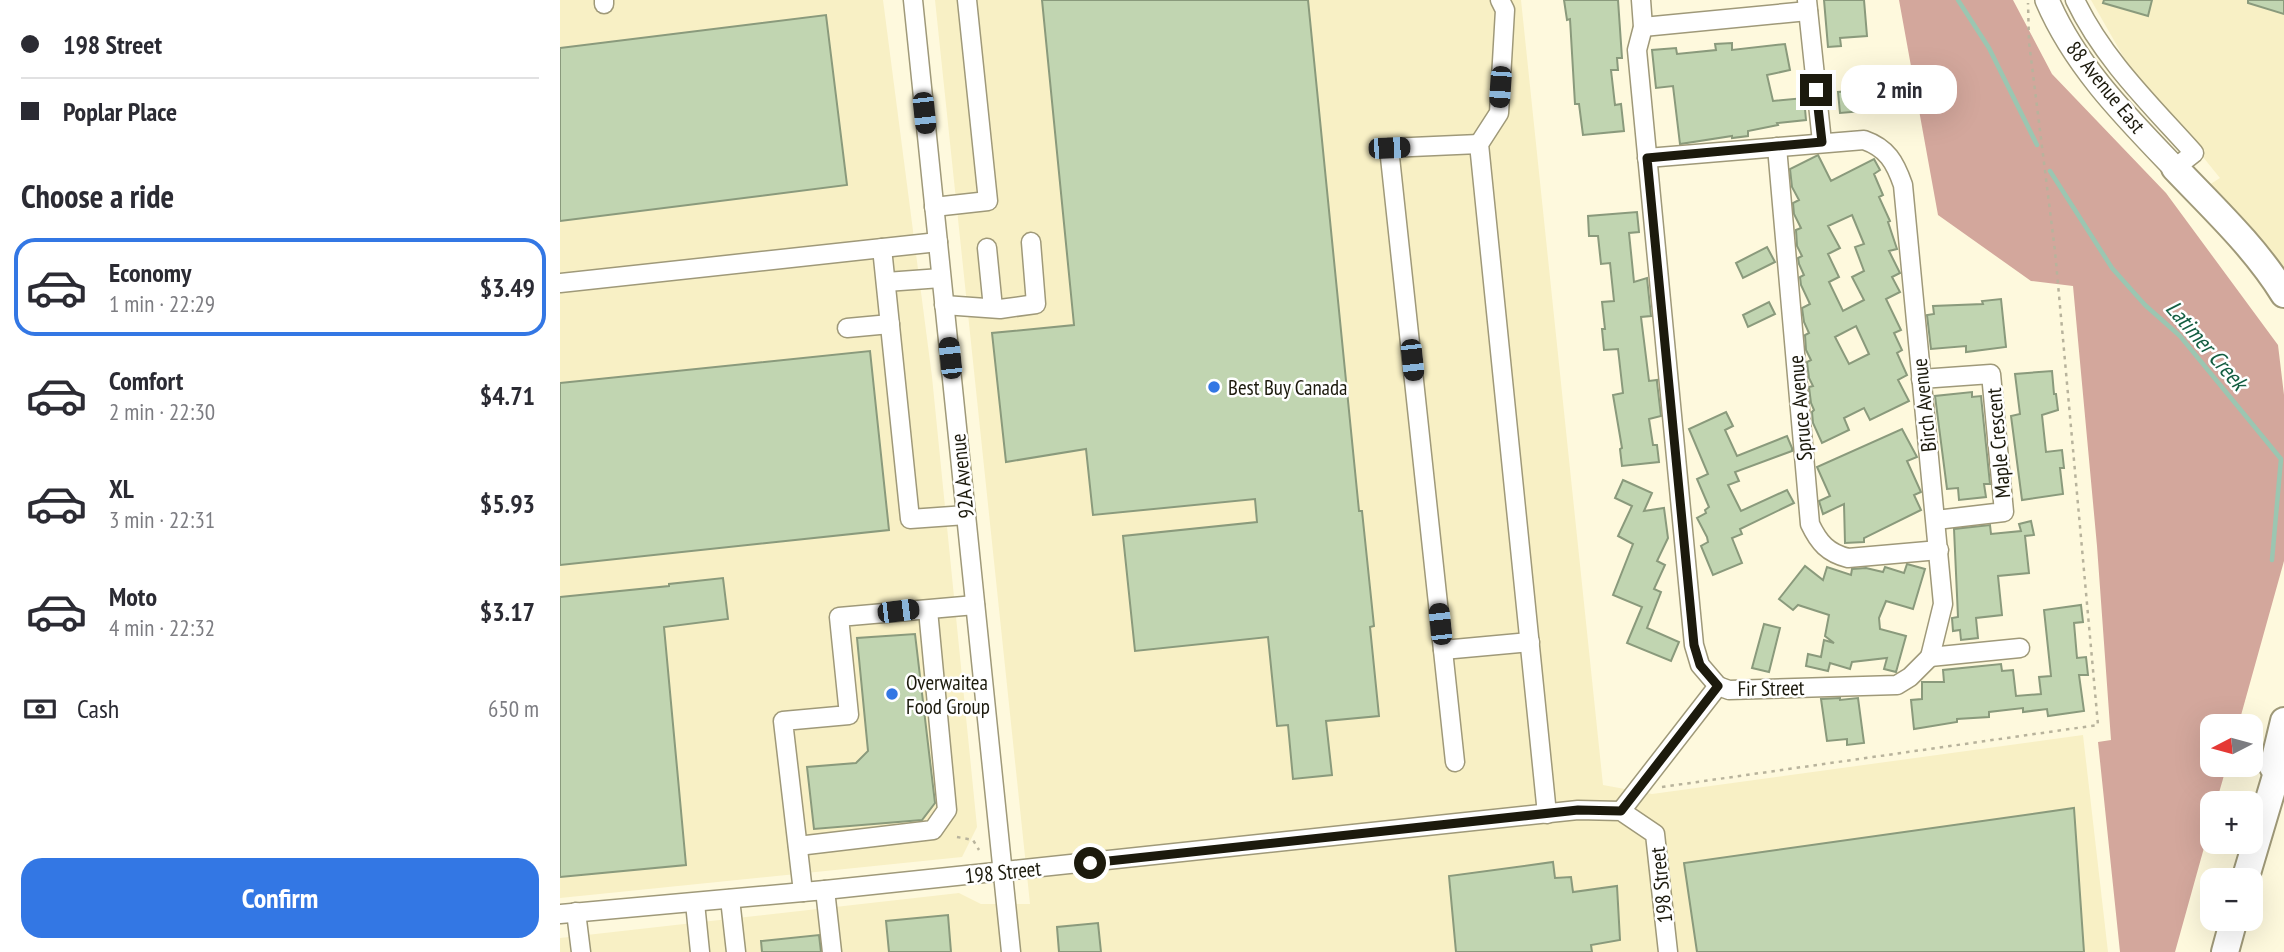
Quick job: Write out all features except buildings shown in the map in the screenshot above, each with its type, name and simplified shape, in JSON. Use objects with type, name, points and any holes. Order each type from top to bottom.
[{"type":"highway","points":[[2185,160],[2284,294]]},
{"type":"highway","points":[[2263,813],[2284,721]]},
{"type":"highway","points":[[2263,821],[2284,750]]},
{"type":"highway","points":[[2225,952],[2231,931]]},
{"type":"main road","name":"88 Avenue East","points":[[2047,0],[2076,56],[2126,116],[2185,160]]},
{"type":"street","name":"92A Avenue","points":[[913,0],[1011,952]]},
{"type":"street","points":[[934,207],[988,201],[967,0]]},
{"type":"street","points":[[1500,0],[1505,10],[1499,113],[1479,145],[1548,814]]},
{"type":"street","points":[[1641,0],[1643,27],[1637,50],[1694,645],[1700,665],[1718,686]]},
{"type":"street","name":"88 Avenue East","points":[[2075,0],[2092,31],[2185,160]]},
{"type":"street","points":[[1643,27],[1808,5],[1822,142],[1647,158]]},
{"type":"street","name":"Birch Avenue","points":[[1822,142],[1864,140],[1877,144],[1889,154],[1903,185],[1943,604],[1930,657]]},
{"type":"street","points":[[1455,762],[1389,148],[1479,145]]},
{"type":"street","name":"Spruce Avenue","points":[[1777,147],[1810,524],[1816,538],[1826,549],[1849,558],[1939,550]]},
{"type":"street","points":[[560,283],[938,242]]},
{"type":"street","points":[[944,305],[993,308],[1036,304],[1031,242]]},
{"type":"street","points":[[882,248],[910,519],[966,515]]},
{"type":"street","points":[[987,248],[993,308]]},
{"type":"street","points":[[886,282],[941,278]]},
{"type":"street","points":[[847,328],[890,324]]},
{"type":"street","name":"Maple Crescent","points":[[1922,379],[1991,374],[1993,388],[2004,512],[1936,520]]},
{"type":"street","points":[[803,892],[783,721],[849,715],[839,617],[975,605]]},
{"type":"street","points":[[798,846],[933,830],[947,810],[928,610]]},
{"type":"street","points":[[1443,650],[1530,642]]},
{"type":"street","points":[[1930,657],[2020,648]]},
{"type":"street","name":"Fir Street","points":[[1621,811],[1718,686],[1729,690],[1897,685],[1910,677],[1930,657]]},
{"type":"street","name":"198 Street","points":[[568,913],[730,900],[1578,810],[1621,811],[1655,834],[1668,952]]},
{"type":"street","points":[[825,890],[832,952]]},
{"type":"street","points":[[730,900],[736,952]]},
{"type":"street","points":[[695,903],[700,952]]},
{"type":"street","points":[[568,913],[581,952]]},
{"type":"path","points":[[957,837],[973,840],[979,850]]},
{"type":"shaded area","points":[[560,0],[883,0],[932,377],[977,827],[962,857],[560,898]]},
{"type":"shaded area","points":[[935,0],[1521,0],[1603,785],[1652,794],[2083,735],[2108,952],[560,952],[560,938],[959,893],[981,904],[1030,904]]},
{"type":"shaded area","points":[[1899,0],[2013,0],[2052,74],[2166,193],[2278,345],[2284,395],[2284,561],[2241,714],[2200,714],[2200,777],[2224,777],[2219,791],[2200,791],[2200,854],[2202,854],[2175,952],[2120,952],[2098,742],[2111,740],[2097,546],[2073,286],[2031,281],[1938,215]]},
{"type":"shaded area","points":[[2091,0],[2284,0],[2284,269],[2209,185],[2220,178],[2127,63]]},
{"type":"waterway","name":"Latimer Creek","points":[[1958,0],[1989,48],[2037,145]]},
{"type":"waterway","name":"Latimer Creek","points":[[2050,171],[2112,268],[2145,305],[2180,336],[2281,459],[2272,560]]},
{"type":"place","name":"Best Buy Canada","points":[[1214,387]]},
{"type":"place","name":"Overwaitea Food Group","points":[[892,694]]},
{"type":"route","points":[[1090,863],[1578,810],[1621,811],[1718,686],[1700,665],[1694,645],[1647,158],[1822,142],[1816,90]]}]
